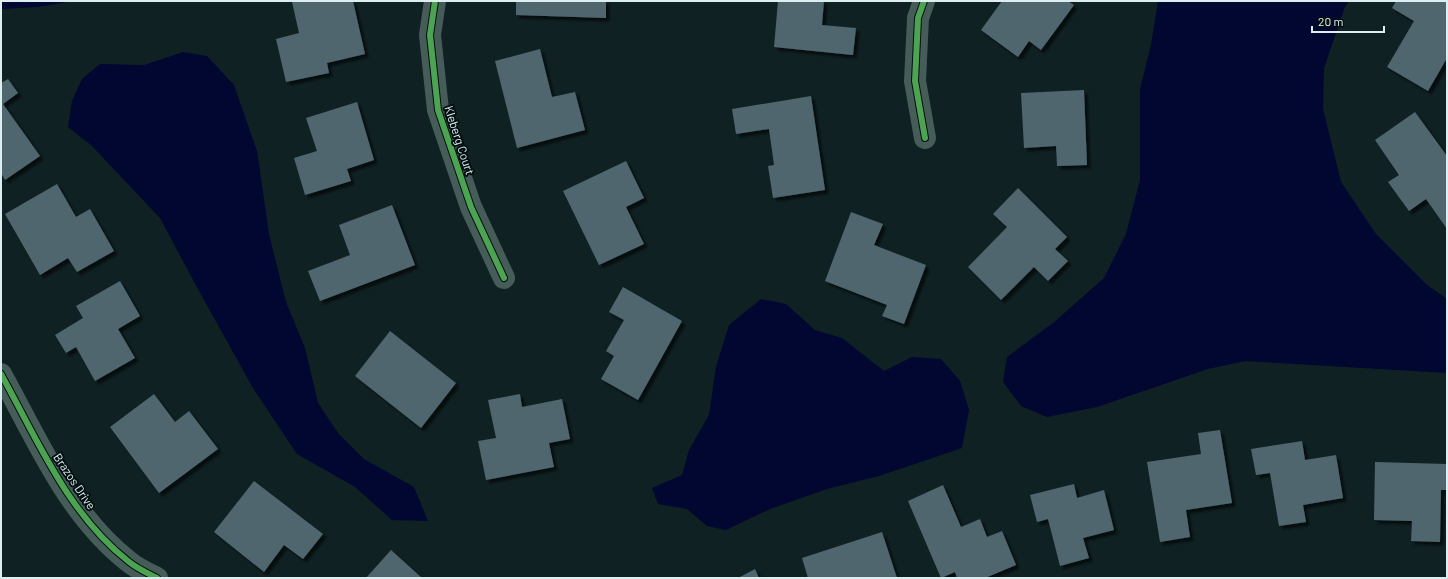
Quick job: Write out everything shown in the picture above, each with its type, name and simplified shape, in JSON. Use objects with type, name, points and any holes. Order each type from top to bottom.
[{"type":"street","name":"Kleberg Court","points":[[435,1],[430,35],[438,110],[471,207],[504,278]]},
{"type":"street","points":[[924,1],[918,18],[914,81],[925,138]]},
{"type":"street","name":"Brazos Drive","points":[[1,374],[49,463],[71,499],[103,540],[129,562],[157,578]]},
{"type":"water","points":[[1,1],[73,1],[39,7],[1,9]]},
{"type":"water","points":[[1158,1],[1349,1],[1345,7],[1324,68],[1323,109],[1341,182],[1376,234],[1426,284],[1447,299],[1447,373],[1245,361],[1208,369],[1097,407],[1047,417],[1021,406],[1003,382],[1007,357],[1053,323],[1104,278],[1126,234],[1140,180],[1140,89],[1151,45]]},
{"type":"water","points":[[183,52],[207,56],[234,85],[257,151],[269,234],[286,302],[305,348],[318,403],[338,433],[364,459],[414,487],[428,521],[392,520],[355,487],[297,454],[253,388],[160,218],[91,145],[68,127],[72,101],[82,79],[100,64],[144,65]]},
{"type":"water","points":[[761,299],[786,304],[815,330],[842,338],[884,371],[912,357],[941,359],[960,381],[969,410],[962,448],[879,476],[827,489],[770,509],[726,530],[707,526],[687,509],[658,504],[652,488],[682,475],[689,450],[709,415],[716,367],[729,325]]},
{"type":"building","points":[[353,1],[365,54],[327,63],[329,73],[286,82],[276,39],[299,33],[292,2]]},
{"type":"building","points":[[516,1],[606,1],[606,18],[516,15]]},
{"type":"building","points":[[778,1],[824,1],[822,25],[856,28],[853,55],[774,47]]},
{"type":"building","points":[[1002,1],[1068,1],[1074,5],[1041,50],[1029,41],[1018,57],[981,30]]},
{"type":"building","points":[[1396,1],[1447,1],[1447,58],[1428,91],[1387,67],[1414,21],[1392,8]]},
{"type":"building","points":[[540,49],[552,97],[575,92],[585,130],[517,148],[495,61]]},
{"type":"building","points":[[8,79],[18,93],[3,104],[40,156],[5,180],[1,173],[1,83]]},
{"type":"building","points":[[1084,90],[1087,165],[1057,166],[1056,146],[1024,148],[1021,93]]},
{"type":"building","points":[[811,96],[825,190],[773,198],[768,166],[774,165],[769,129],[736,134],[732,109]]},
{"type":"building","points":[[357,102],[374,160],[347,169],[351,181],[305,195],[294,158],[317,151],[306,118]]},
{"type":"building","points":[[1415,112],[1447,156],[1447,229],[1426,199],[1409,211],[1388,182],[1399,175],[1375,140]]},
{"type":"building","points":[[626,161],[644,198],[626,207],[644,244],[599,265],[563,191]]},
{"type":"building","points":[[57,184],[76,217],[90,209],[114,251],[77,272],[68,258],[40,275],[5,214]]},
{"type":"building","points":[[1018,188],[1067,237],[1055,249],[1068,261],[1048,281],[1034,267],[1001,300],[968,267],[1007,227],[993,214]]},
{"type":"building","points":[[392,205],[415,265],[320,301],[308,271],[350,255],[339,225]]},
{"type":"building","points":[[851,212],[883,224],[874,245],[926,265],[904,324],[882,316],[887,305],[825,281]]},
{"type":"building","points":[[120,281],[140,316],[118,329],[135,358],[95,381],[76,347],[66,353],[55,335],[83,318],[76,306]]},
{"type":"building","points":[[623,287],[682,321],[638,400],[601,379],[614,356],[606,351],[624,320],[609,312]]},
{"type":"building","points":[[390,331],[456,383],[421,428],[355,376]]},
{"type":"building","points":[[154,394],[175,422],[189,411],[218,449],[159,493],[110,427]]},
{"type":"building","points":[[520,394],[522,407],[562,399],[570,439],[549,443],[554,467],[486,480],[478,441],[496,438],[488,400]]},
{"type":"building","points":[[1220,430],[1232,503],[1186,510],[1190,537],[1160,542],[1147,462],[1201,454],[1198,433]]},
{"type":"building","points":[[1302,441],[1305,460],[1336,455],[1343,498],[1303,505],[1306,522],[1279,526],[1270,473],[1256,475],[1251,449]]},
{"type":"building","points":[[1375,462],[1447,464],[1447,490],[1441,490],[1440,542],[1411,541],[1412,521],[1374,520]]},
{"type":"building","points":[[254,481],[323,534],[303,559],[284,545],[264,572],[214,532]]},
{"type":"building","points":[[1074,484],[1077,498],[1104,490],[1114,530],[1083,538],[1089,558],[1060,566],[1048,519],[1037,522],[1030,495]]},
{"type":"building","points":[[943,485],[961,527],[980,519],[987,537],[1002,531],[1016,565],[985,578],[957,578],[955,572],[941,578],[908,501]]},
{"type":"building","points":[[882,532],[897,578],[808,578],[802,558]]},
{"type":"building","points":[[391,550],[422,578],[366,578]]},
{"type":"building","points":[[755,569],[759,578],[738,578]]},
{"type":"cycle path","points":[[435,1],[430,35],[438,110],[471,207],[504,278]]},
{"type":"cycle path","points":[[924,1],[918,18],[915,81],[925,138]]},
{"type":"cycle path","points":[[1,374],[41,449],[71,498],[88,521],[107,542],[128,561],[157,578]]}]
